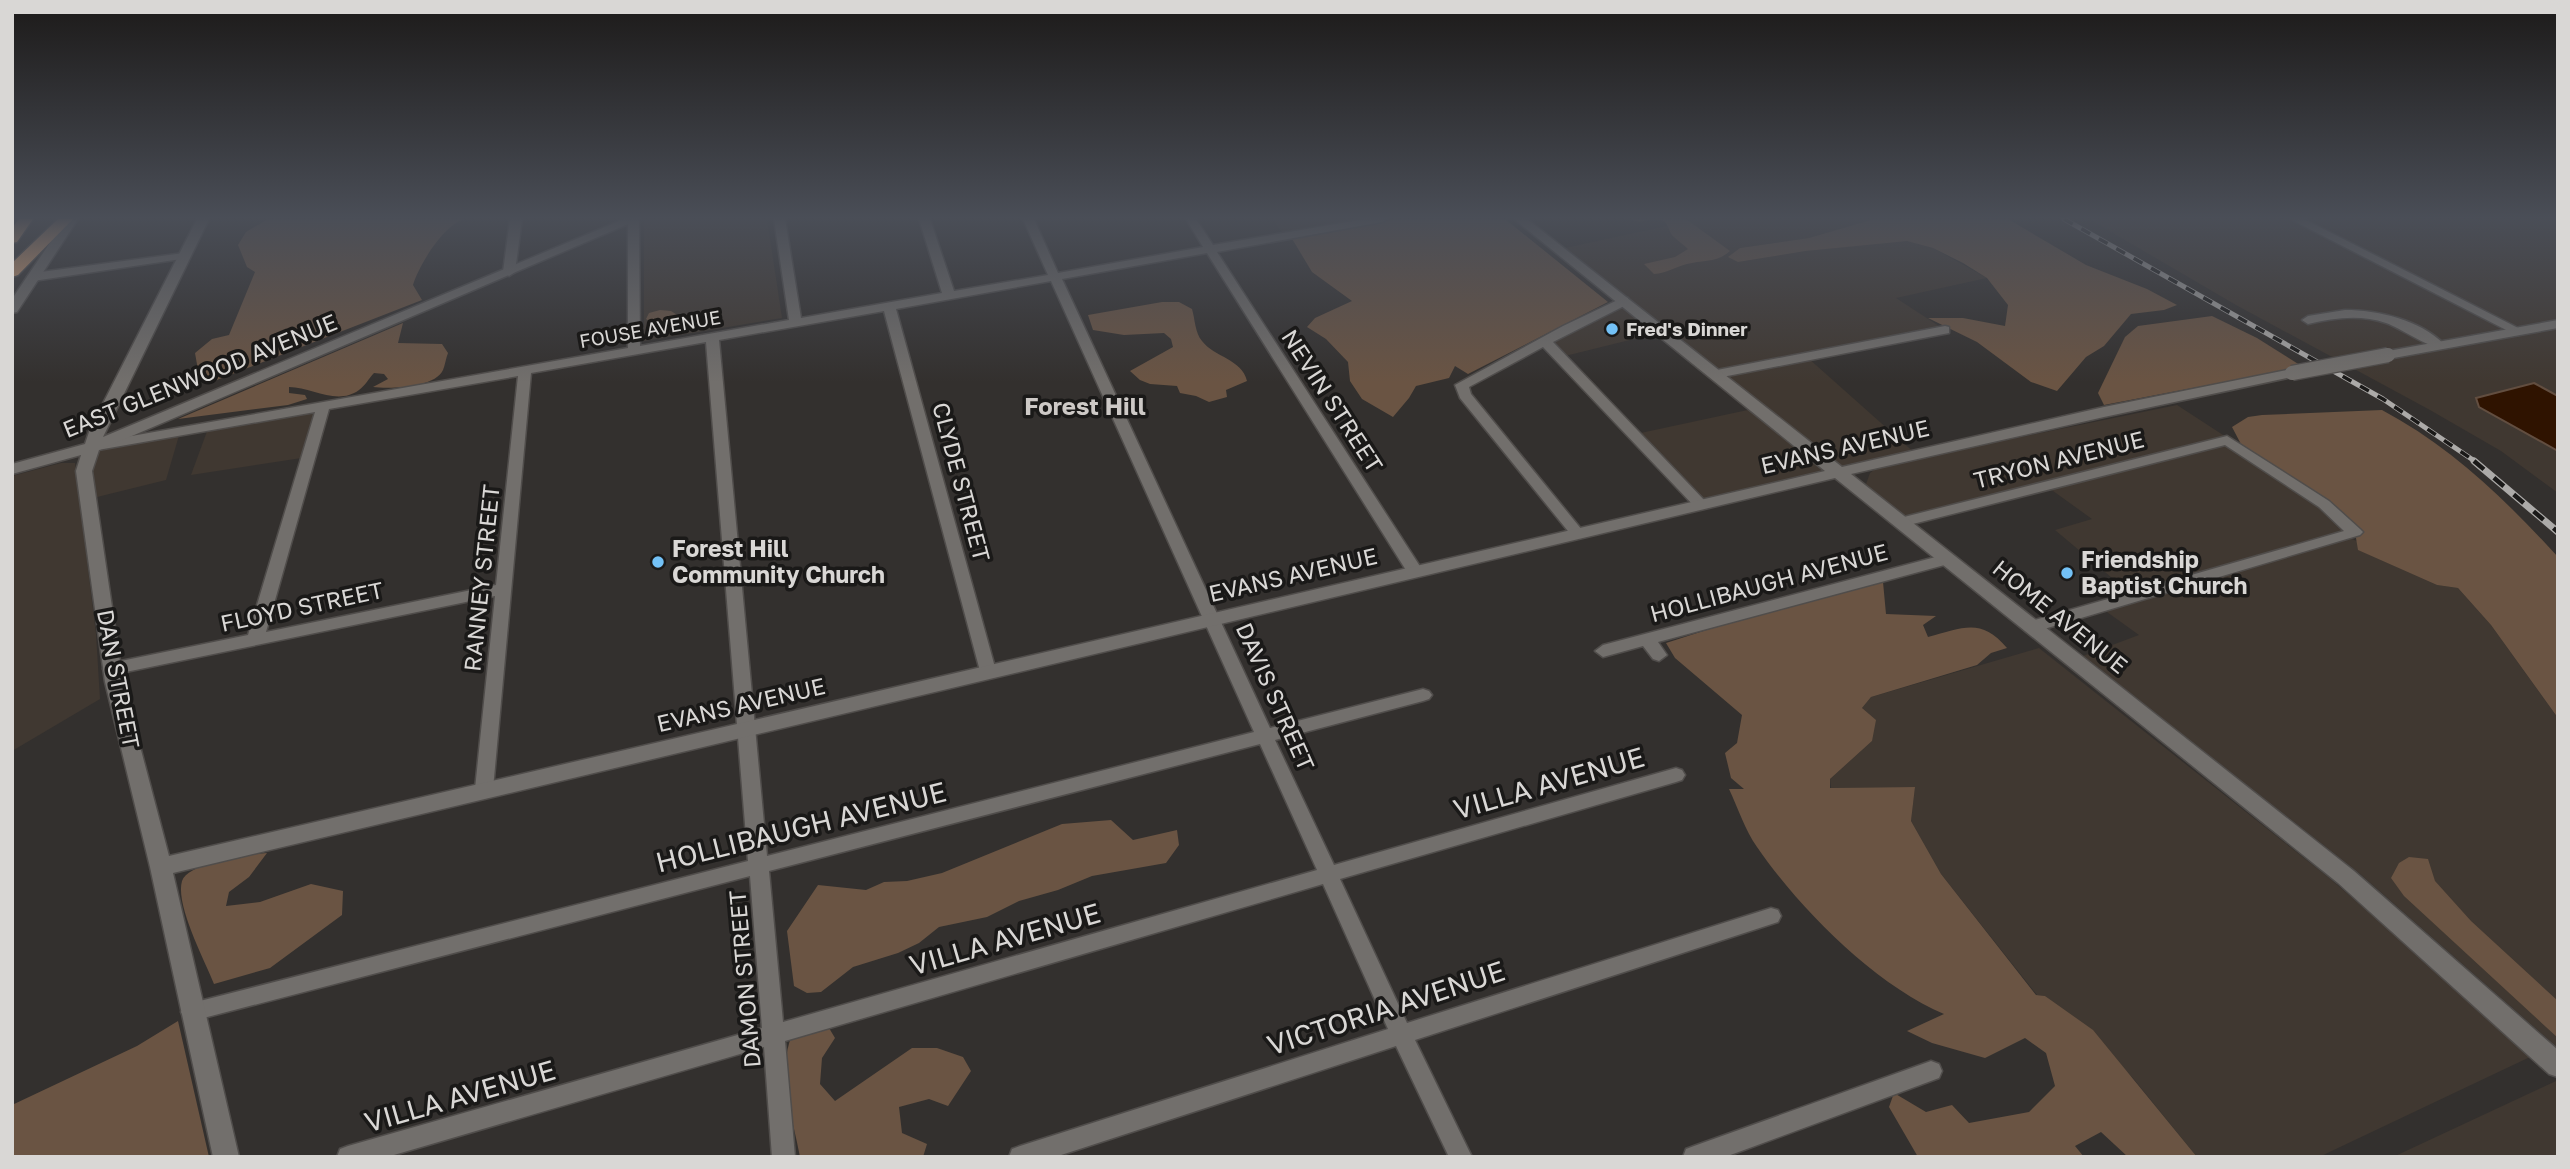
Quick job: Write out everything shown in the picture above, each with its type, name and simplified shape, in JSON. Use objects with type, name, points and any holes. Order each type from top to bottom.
[{"type":"street","points":[[12,309],[35,274]]},
{"type":"street","points":[[33,277],[58,274]]},
{"type":"street","name":"DAN STREET","points":[[175,274],[90,448],[84,474],[111,669],[161,867],[226,1157]]},
{"type":"street","name":"EAST GLENWOOD AVENUE","points":[[12,469],[90,448],[505,274]]},
{"type":"street","points":[[633,274],[634,351]]},
{"type":"street","points":[[787,274],[795,323]]},
{"type":"street","points":[[942,274],[949,295]]},
{"type":"street","name":"FOUSE AVENUE","points":[[90,448],[1068,274]]},
{"type":"street","name":"NEVIN STREET","points":[[1226,274],[1415,571]]},
{"type":"street","name":"HOME AVENUE","points":[[1589,274],[2369,896],[2558,1066]]},
{"type":"street","points":[[2404,274],[2518,331]]},
{"type":"street","name":"DAVIS STREET","points":[[1054,276],[1461,1157]]},
{"type":"street","points":[[1577,533],[1462,390],[1462,385],[1624,301]]},
{"type":"street","name":"CLYDE STREET","points":[[889,306],[988,671]]},
{"type":"street","points":[[2308,320],[2330,314],[2378,316],[2401,322],[2438,344]]},
{"type":"street","name":"EVANS AVENUE","points":[[161,867],[1840,472],[2292,373],[2558,324]]},
{"type":"street","points":[[1717,374],[1945,330]]},
{"type":"street","name":"DAMON STREET","points":[[712,337],[784,1157]]},
{"type":"street","points":[[1545,341],[1700,504]]},
{"type":"street","name":"RANNEY STREET","points":[[484,789],[525,370]]},
{"type":"street","points":[[255,640],[323,406]]},
{"type":"street","name":"TRYON AVENUE","points":[[1901,522],[2227,440],[2323,504],[2355,532],[2034,626]]},
{"type":"street","name":"HOLLIBAUGH AVENUE","points":[[1603,652],[1947,559]]},
{"type":"street","name":"FLOYD STREET","points":[[111,669],[503,589]]},
{"type":"street","points":[[1647,640],[1659,655]]},
{"type":"street","name":"HOLLIBAUGH AVENUE","points":[[192,1012],[1423,695]]},
{"type":"street","name":"VILLA AVENUE","points":[[348,1157],[1676,775]]},
{"type":"street","name":"VICTORIA AVENUE","points":[[1020,1157],[1401,1032],[1771,916]]},
{"type":"street","points":[[1694,1157],[1931,1071]]},
{"type":"shaded area","points":[[254,274],[418,274],[413,285],[422,300],[209,383],[198,370],[195,353],[212,339],[229,335]]},
{"type":"shaded area","points":[[644,274],[775,274],[782,318],[644,341]]},
{"type":"shaded area","points":[[1314,274],[1573,274],[1608,302],[1468,374],[1455,366],[1449,378],[1416,386],[1393,417],[1362,399],[1350,381],[1348,362],[1326,339],[1307,327],[1315,318],[1352,301]]},
{"type":"shaded area","points":[[1587,274],[1979,274],[1987,278],[1896,298],[1945,330],[1808,358],[1917,455],[1700,504],[1636,434],[1757,408],[1662,332],[1561,357],[1545,341],[1624,301]]},
{"type":"shaded area","points":[[1980,274],[2108,274],[2147,289],[2177,305],[2164,310],[2131,314],[2104,346],[2086,357],[2057,391],[2031,382],[1977,342],[1928,318],[1963,318],[2005,326],[2008,305],[1987,278]]},
{"type":"shaded area","points":[[2182,274],[2558,274],[2558,493],[2501,451]]},
{"type":"shaded area","points":[[1162,302],[1179,302],[1192,309],[1202,341],[1240,368],[1247,381],[1226,390],[1227,397],[1209,402],[1180,393],[1177,386],[1150,384],[1140,380],[1130,371],[1173,347],[1171,339],[1164,333],[1124,335],[1093,330],[1088,315]]},
{"type":"shaded area","points":[[671,311],[682,318],[712,314],[713,320],[661,329],[646,319],[649,313]]},
{"type":"shaded area","points":[[2212,316],[2257,338],[2303,367],[2104,405],[2098,393],[2125,337],[2138,326]]},
{"type":"shaded area","points":[[403,323],[398,343],[442,344],[448,353],[443,370],[431,381],[401,387],[373,387],[388,379],[384,374],[374,373],[361,388],[351,394],[333,396],[289,387],[289,393],[305,395],[307,399],[288,405],[178,419]]},
{"type":"shaded area","points":[[2534,383],[2558,396],[2558,451],[2479,407],[2476,398]]},
{"type":"shaded area","points":[[2177,405],[2243,448],[2352,527],[2336,533],[2357,541],[2359,550],[2437,585],[2458,588],[2491,625],[2558,718],[2558,1048],[2359,873],[2083,656],[2139,635],[2107,612],[2124,588],[2055,530],[2092,519],[2042,483],[1905,519],[1866,484],[1870,473],[1879,466]]},
{"type":"shaded area","points":[[323,406],[308,457],[191,475],[209,426]]},
{"type":"shaded area","points":[[2382,410],[2454,457],[2518,515],[2558,557],[2558,718],[2491,625],[2458,588],[2437,585],[2358,550],[2355,532],[2243,448],[2232,427],[2248,417],[2262,415]]},
{"type":"shaded area","points":[[180,432],[166,480],[89,499],[90,448]]},
{"type":"shaded area","points":[[61,463],[75,463],[96,634],[100,699],[12,751],[12,476]]},
{"type":"shaded area","points":[[1883,582],[1886,614],[1936,616],[1923,625],[1928,637],[1962,628],[1980,629],[1998,638],[2007,648],[1991,653],[1977,665],[1871,697],[1862,708],[1876,720],[1872,741],[1830,779],[1830,788],[1915,787],[1911,821],[1941,874],[2036,995],[2045,996],[2093,1030],[2197,1157],[2128,1157],[2101,1132],[2075,1146],[2084,1157],[1918,1157],[1889,1107],[1894,1093],[1926,1112],[1952,1105],[1969,1123],[2029,1112],[2055,1086],[2046,1053],[2025,1038],[1985,1058],[1932,1043],[1907,1031],[1944,1014],[1892,984],[1840,942],[1794,895],[1774,870],[1749,833],[1729,789],[1744,789],[1731,778],[1725,753],[1737,743],[1742,715],[1675,658],[1666,643],[1750,616]]},
{"type":"shaded area","points":[[2039,648],[2328,877],[2530,1057],[2319,1157],[2197,1157],[2132,1077],[2045,996],[2037,995],[1941,874],[1911,821],[1915,787],[1831,788],[1830,779],[1872,741],[1862,708],[1871,697]]},
{"type":"shaded area","points":[[1111,820],[1133,840],[1177,830],[1179,845],[1166,863],[1092,876],[1058,890],[1019,901],[987,917],[939,927],[919,943],[898,953],[853,967],[821,992],[807,993],[794,986],[787,931],[818,885],[866,890],[884,882],[907,881],[942,873],[1062,824]]},
{"type":"shaded area","points":[[267,853],[249,877],[229,892],[226,906],[260,902],[311,884],[343,891],[342,915],[270,968],[214,984],[187,918],[181,891],[182,881],[187,874],[207,864]]},
{"type":"shaded area","points":[[2409,857],[2428,859],[2435,881],[2471,921],[2558,1001],[2558,1038],[2404,896],[2391,878],[2399,863]]},
{"type":"shaded area","points":[[178,1021],[209,1157],[12,1157],[12,1105],[137,1046]]},
{"type":"shaded area","points":[[829,1028],[835,1038],[822,1058],[820,1084],[835,1101],[912,1048],[937,1048],[963,1057],[971,1071],[948,1106],[929,1099],[899,1107],[902,1133],[927,1144],[923,1157],[800,1157],[787,1096],[787,1050],[792,1035]]},
{"type":"shaded area","points":[[2556,1081],[2558,1157],[2393,1157]]},
{"type":"railway","points":[[2161,274],[2383,399],[2476,462]]},
{"type":"railway","points":[[2474,461],[2558,532]]},
{"type":"place","name":"Fred's Dinner","points":[[1612,329]]},
{"type":"place","name":"Forest Hill Community Church","points":[[658,562]]},
{"type":"place","name":"Friendship Baptist Church","points":[[2067,573]]},
{"type":"district","name":"Forest Hill","points":[[1085,407]]}]
